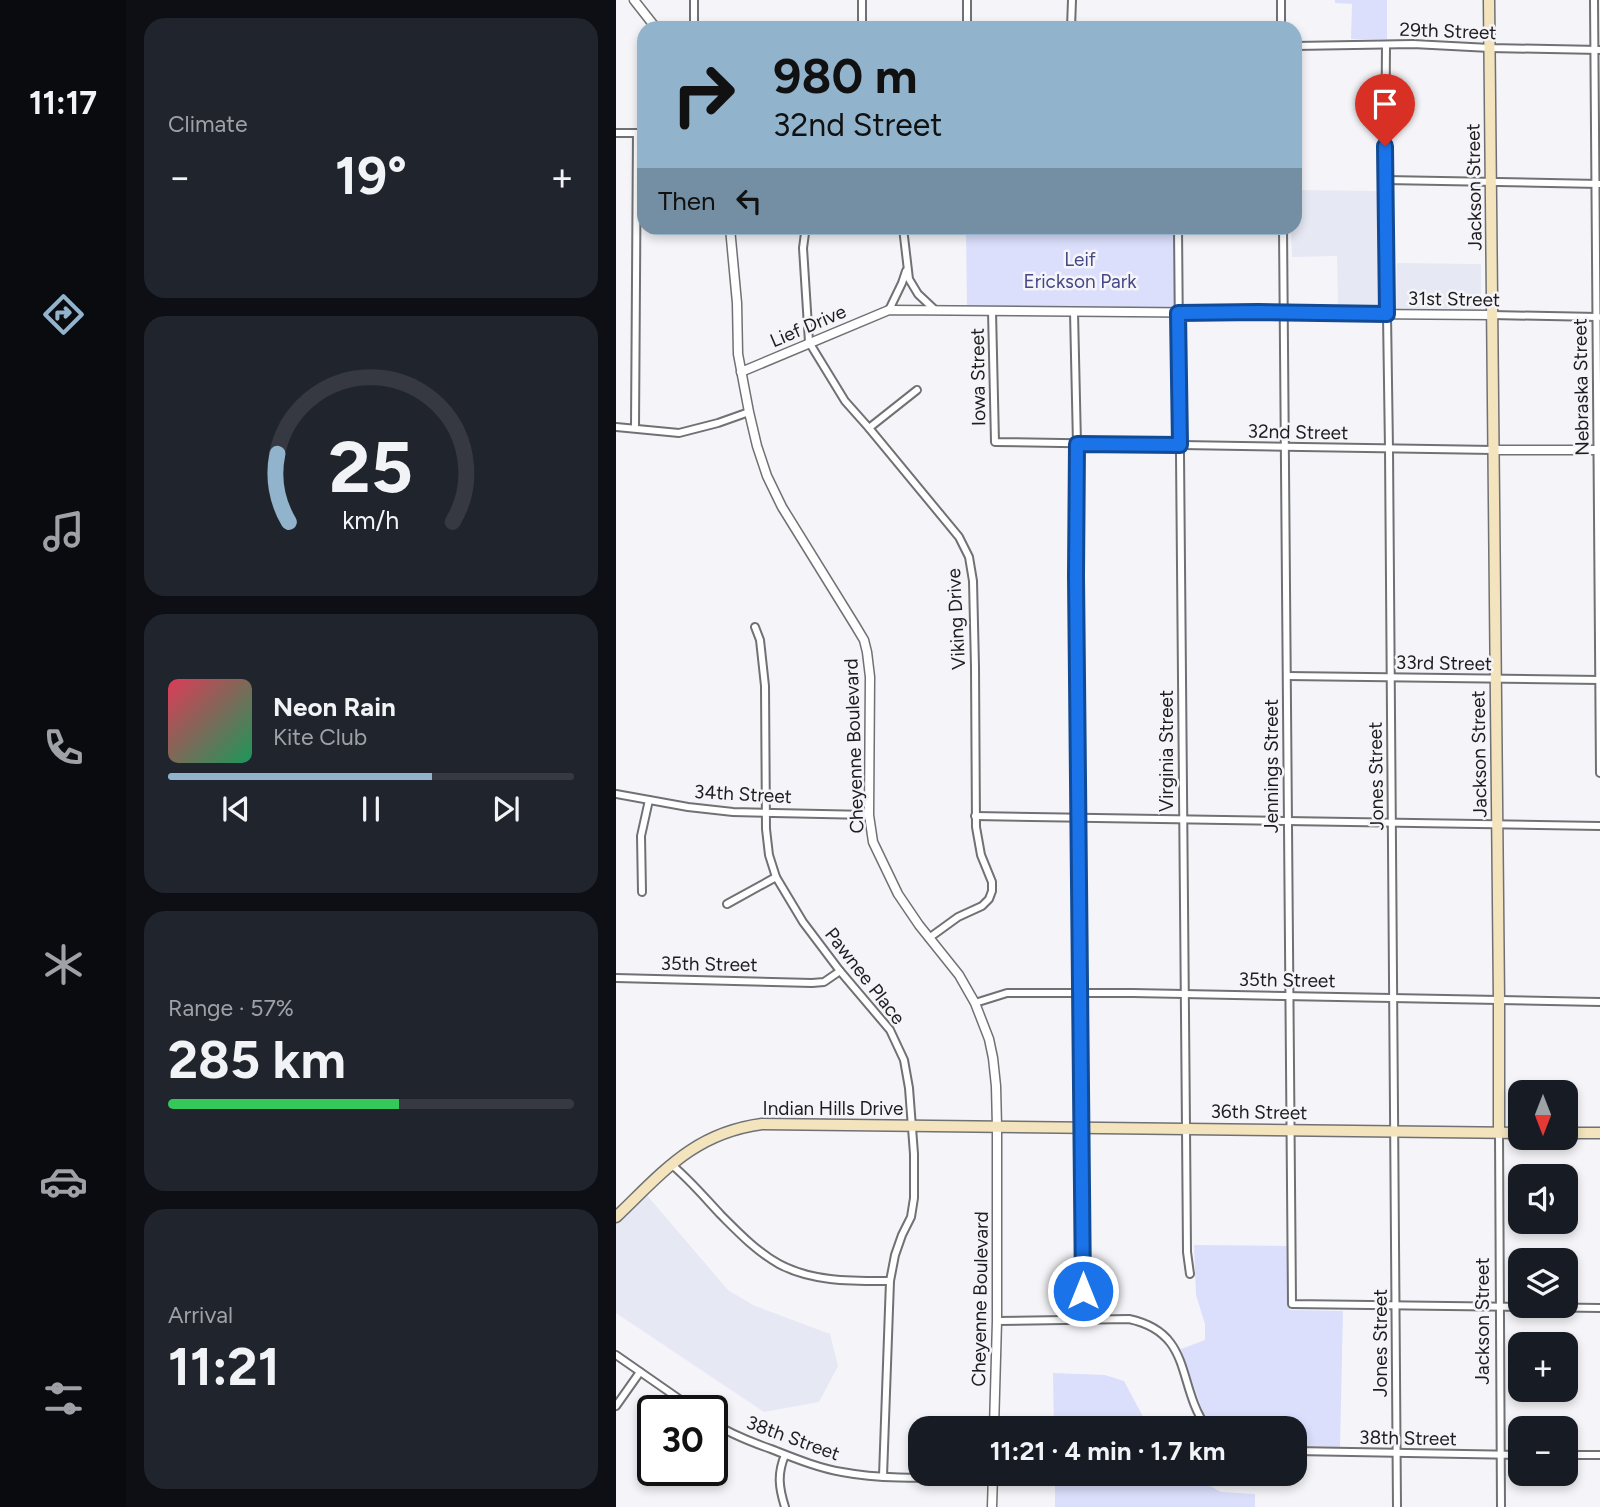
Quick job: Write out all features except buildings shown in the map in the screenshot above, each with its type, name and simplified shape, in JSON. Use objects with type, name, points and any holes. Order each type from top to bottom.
[{"type":"main road","name":"Jackson Street","points":[[1489,0],[1499,1133]]},
{"type":"main road","name":"Indian Hills Drive","points":[[617,1215],[683,1155],[723,1132],[755,1125],[997,1126]]},
{"type":"main road","name":"36th Street","points":[[997,1126],[1508,1133]]},
{"type":"main road","points":[[1578,1133],[1600,1133]]},
{"type":"street","points":[[634,0],[650,21]]},
{"type":"street","points":[[694,0],[694,21]]},
{"type":"street","points":[[862,0],[862,21]]},
{"type":"street","points":[[967,0],[967,21]]},
{"type":"street","points":[[1071,21],[1072,0]]},
{"type":"street","points":[[1281,0],[1281,21]]},
{"type":"street","name":"Nebraska Street","points":[[1594,0],[1597,50],[1600,774]]},
{"type":"street","name":"Jones Street","points":[[1386,45],[1397,1507]]},
{"type":"street","name":"29th Street","points":[[1302,46],[1597,50]]},
{"type":"street","points":[[616,133],[637,133]]},
{"type":"street","points":[[1385,180],[1597,184]]},
{"type":"street","points":[[635,428],[639,235]]},
{"type":"street","name":"Cheyenne Boulevard","points":[[731,235],[737,303],[738,354],[757,446],[767,476],[782,507],[863,640],[867,652],[870,677],[869,815],[873,842],[898,894],[958,975],[975,1003],[989,1039],[996,1086],[997,1126],[994,1416]]},
{"type":"street","name":"Viking Drive","points":[[805,235],[803,248],[809,342],[838,391],[959,537],[969,557],[975,664],[975,816],[978,843],[992,882],[992,891],[982,906],[958,917],[929,938]]},
{"type":"street","points":[[904,235],[909,279],[918,294],[935,310]]},
{"type":"street","name":"Virginia Street","points":[[1178,235],[1186,1128],[1190,1274]]},
{"type":"street","name":"Jennings Street","points":[[1283,235],[1292,1304],[1396,1306]]},
{"type":"street","points":[[889,310],[907,270]]},
{"type":"street","name":"31st Street","points":[[889,310],[1598,317]]},
{"type":"street","name":"Lief Drive","points":[[741,372],[889,310]]},
{"type":"street","name":"Iowa Street","points":[[992,311],[995,442]]},
{"type":"street","points":[[1074,312],[1083,1319]]},
{"type":"street","points":[[869,428],[917,390]]},
{"type":"street","points":[[616,427],[679,433],[749,412]]},
{"type":"street","name":"32nd Street","points":[[995,442],[1599,450]]},
{"type":"street","name":"Pawnee Place","points":[[755,627],[760,640],[765,686],[765,813],[769,855],[776,877],[803,922],[890,1030],[904,1060],[909,1088],[913,1126],[914,1198],[911,1217],[895,1255],[890,1281],[883,1476]]},
{"type":"street","name":"33rd Street","points":[[1287,676],[1600,680]]},
{"type":"street","name":"34th Street","points":[[616,794],[710,810],[869,815]]},
{"type":"street","points":[[642,892],[641,836],[649,800]]},
{"type":"street","points":[[975,816],[1600,826]]},
{"type":"street","points":[[727,904],[776,877]]},
{"type":"street","name":"35th Street","points":[[616,978],[824,982],[840,971]]},
{"type":"street","name":"35th Street","points":[[975,1003],[1007,993],[1600,1002]]},
{"type":"street","name":"Jackson Street","points":[[1499,1133],[1501,1507]]},
{"type":"street","points":[[672,1164],[745,1238],[779,1264],[820,1277],[890,1281]]},
{"type":"street","points":[[1396,1306],[1600,1308]]},
{"type":"street","points":[[997,1321],[1129,1318],[1154,1326],[1164,1334],[1179,1356],[1200,1416]]},
{"type":"street","points":[[616,1355],[673,1395]]},
{"type":"street","points":[[616,1406],[640,1372]]},
{"type":"street","name":"38th Street","points":[[728,1430],[785,1455],[831,1470],[908,1476]]},
{"type":"street","name":"38th Street","points":[[1307,1451],[1508,1454]]},
{"type":"street","points":[[785,1455],[780,1466],[779,1485],[785,1507]]},
{"type":"street","points":[[1578,1455],[1600,1455]]},
{"type":"street","points":[[992,1507],[993,1486]]},
{"type":"shaded area","points":[[1302,190],[1377,191],[1378,310],[1338,308],[1337,256],[1292,257],[1291,235],[1302,235]]},
{"type":"shaded area","points":[[1397,263],[1481,264],[1481,310],[1396,309]]},
{"type":"shaded area","points":[[645,1193],[728,1290],[753,1305],[830,1334],[838,1366],[819,1402],[764,1412],[616,1313],[616,1223]]},
{"type":"green space","points":[[1335,0],[1387,0],[1387,39],[1351,39],[1352,4],[1335,3]]},
{"type":"green space","name":"Leif Erickson Park","points":[[966,235],[1178,235],[1178,313],[967,311]]},
{"type":"green space","points":[[1194,1245],[1288,1246],[1290,1310],[1343,1311],[1340,1447],[1307,1446],[1307,1416],[1204,1416],[1181,1349],[1205,1340],[1205,1324],[1196,1295]]},
{"type":"green space","points":[[1053,1373],[1105,1375],[1124,1381],[1143,1416],[1054,1416]]},
{"type":"green space","points":[[1055,1486],[1210,1486],[1221,1492],[1255,1494],[1255,1507],[1055,1507]]},
{"type":"route","points":[[1083,1291],[1077,444],[1180,445],[1178,313],[1387,314],[1385,146]]}]
